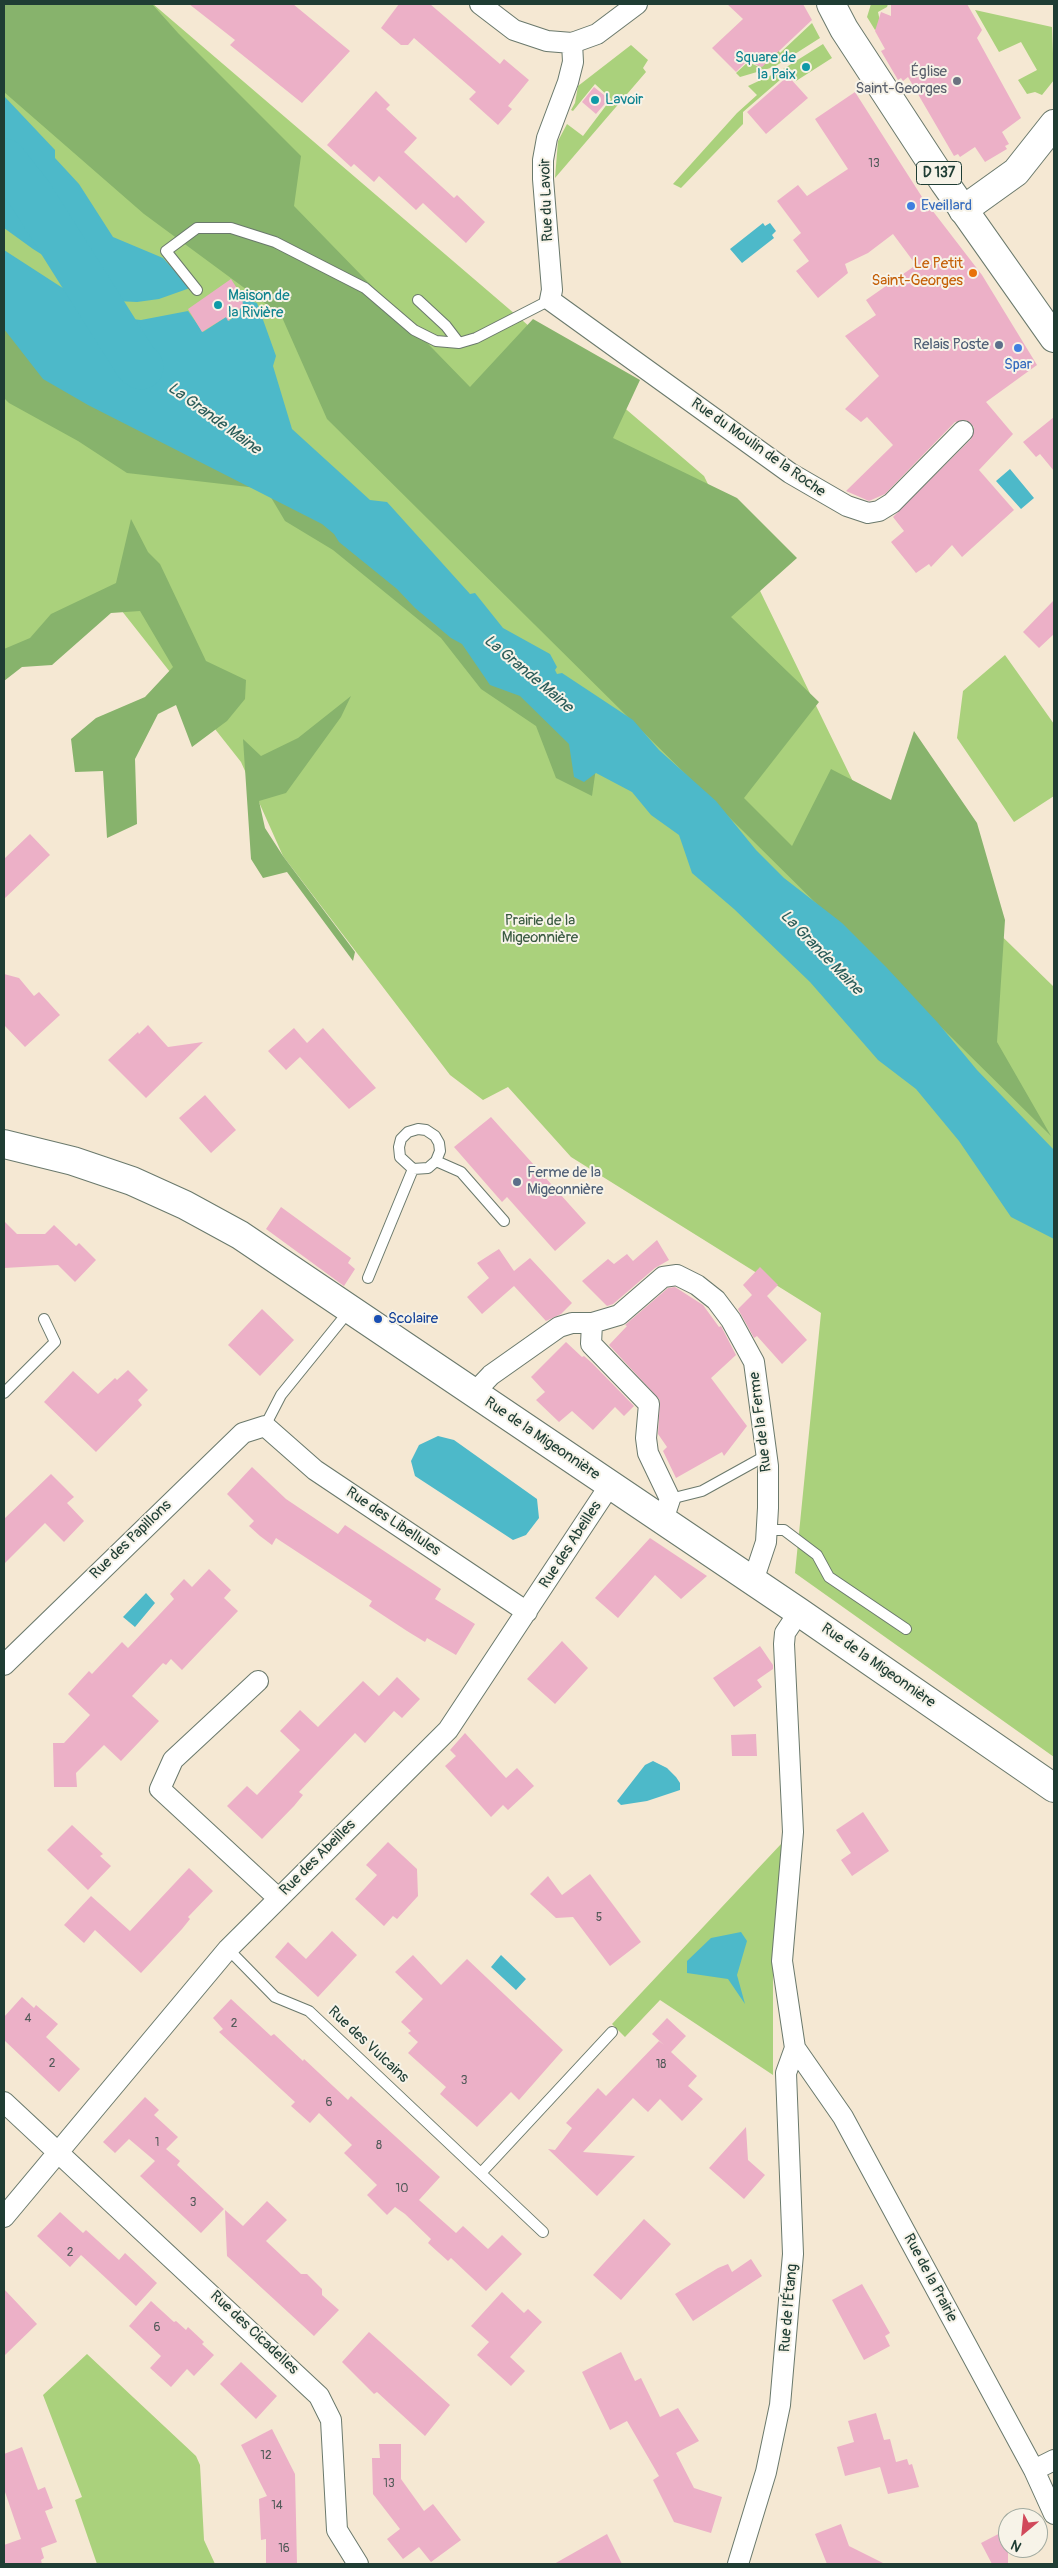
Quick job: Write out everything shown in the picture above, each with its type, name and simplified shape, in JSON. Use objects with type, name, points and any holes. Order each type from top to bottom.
[{"type":"street","points":[[480,4],[514,30],[547,41],[572,43],[597,34],[637,4]]},
{"type":"street","name":"D 137","points":[[831,4],[844,29],[963,210],[1054,338]]},
{"type":"street","name":"Rue du Lavoir","points":[[550,300],[552,290],[543,160],[547,138],[570,75],[573,62],[572,43]]},
{"type":"street","points":[[963,210],[1016,172],[1049,130]]},
{"type":"street","name":"Rue du Moulin de la Roche","points":[[550,300],[790,473],[847,506],[868,512],[879,511],[892,503],[963,431]]},
{"type":"street","name":"Rue de la Migeonnière","points":[[4,1144],[73,1161],[132,1181],[185,1205],[240,1235],[353,1306],[474,1393],[610,1485],[666,1510],[753,1581],[1054,1788]]},
{"type":"street","name":"Rue de la Ferme","points":[[474,1393],[491,1375],[559,1327],[572,1323],[592,1323],[619,1315],[663,1277],[676,1275],[697,1285],[716,1300],[731,1320],[754,1362],[767,1455],[767,1530],[763,1557],[753,1581]]},
{"type":"street","points":[[592,1323],[590,1344],[649,1404],[646,1438],[648,1453],[666,1510]]},
{"type":"street","name":"Rue des Libellules","points":[[265,1426],[315,1470],[527,1612]]},
{"type":"street","name":"Rue des Papillons","points":[[4,1665],[242,1433],[265,1426]]},
{"type":"street","name":"Rue des Abeilles","points":[[4,2216],[228,1948],[448,1730],[610,1485]]},
{"type":"street","points":[[795,2048],[782,1961],[793,1832],[784,1644],[786,1633],[799,1612]]},
{"type":"street","points":[[258,1681],[173,1760],[160,1789],[278,1898]]},
{"type":"street","name":"Rue de la Prairie","points":[[795,2048],[843,2117],[1034,2470],[1054,2514]]},
{"type":"street","name":"Rue de l'Étang","points":[[738,2564],[766,2472],[780,2405],[793,2254],[786,2073],[795,2048]]},
{"type":"street","name":"Rue des Cicadelles","points":[[4,2102],[320,2396],[331,2420],[337,2530],[358,2564]]},
{"type":"street","points":[[1034,2470],[1054,2460]]},
{"type":"lane","points":[[197,290],[166,251],[197,228],[231,228],[275,242],[365,288],[414,330],[436,341],[459,343],[476,338],[550,300]]},
{"type":"lane","points":[[418,300],[446,326],[459,343]]},
{"type":"lane","points":[[418,1129],[426,1130],[435,1136],[440,1151],[436,1162],[428,1168],[413,1169],[400,1157],[398,1147],[401,1139],[408,1132],[418,1129]]},
{"type":"lane","points":[[436,1162],[461,1172],[504,1221]]},
{"type":"lane","points":[[368,1278],[413,1169]]},
{"type":"lane","points":[[265,1426],[281,1395],[353,1306]]},
{"type":"lane","points":[[4,1393],[55,1342],[44,1319]]},
{"type":"lane","points":[[666,1510],[767,1455]]},
{"type":"lane","points":[[767,1530],[784,1530],[816,1555],[828,1577],[906,1629]]},
{"type":"lane","name":"Rue des Vulcains","points":[[228,1948],[274,1998],[310,2011],[482,2172],[543,2232]]},
{"type":"lane","points":[[482,2172],[612,2032]]},
{"type":"green space","name":"Prairie de la Migeonnière","points":[[4,4],[153,4],[704,476],[862,800],[1054,987],[1054,1757],[795,1573],[821,1313],[571,1157],[508,1087],[483,1100],[450,1075],[283,856],[241,762],[114,601],[4,669]]},
{"type":"green space","points":[[4,4],[152,4],[178,33],[301,156],[294,206],[470,387],[533,319],[640,380],[613,438],[737,498],[797,558],[731,617],[819,702],[744,798],[792,846],[831,769],[891,800],[914,731],[977,823],[1005,920],[997,1042],[1051,1136],[327,419],[281,315],[144,214],[4,92]]},
{"type":"green space","points":[[871,4],[888,4],[887,7],[878,12],[881,26],[875,30],[867,17]]},
{"type":"green space","points":[[975,10],[1052,27],[1054,80],[1042,95],[1035,92],[1027,94],[1018,80],[1037,70],[1021,42],[999,52]]},
{"type":"green space","points":[[812,23],[820,38],[774,67],[740,77],[736,73],[748,62],[757,66],[767,58],[769,33],[780,53]]},
{"type":"green space","points":[[823,44],[832,58],[796,81],[788,73],[743,112],[743,124],[681,188],[673,184],[737,113],[757,95],[748,86],[780,71]]},
{"type":"green space","points":[[631,45],[648,60],[643,68],[646,72],[555,178],[558,141],[567,124],[583,136],[611,99],[595,84],[573,111],[571,110],[575,103],[578,86]]},
{"type":"green space","points":[[4,281],[283,485],[598,754],[592,796],[556,778],[536,726],[481,689],[441,638],[333,550],[285,521],[266,489],[127,473],[78,441],[9,403],[4,398]]},
{"type":"green space","points":[[131,519],[148,552],[160,564],[206,661],[246,680],[245,699],[227,721],[192,747],[176,705],[158,714],[135,759],[137,824],[107,838],[103,771],[75,772],[71,739],[96,718],[145,697],[173,667],[140,611],[111,613],[52,665],[22,667],[4,681],[4,649],[30,638],[51,614],[116,583]]},
{"type":"green space","points":[[1005,655],[1054,724],[1054,796],[1014,822],[957,738],[963,691]]},
{"type":"green space","points":[[351,696],[341,717],[286,793],[259,801],[265,828],[283,856],[355,952],[353,961],[287,872],[263,878],[251,859],[243,739],[261,756],[298,738]]},
{"type":"green space","points":[[782,1843],[773,1947],[773,2075],[660,2000],[625,2037],[612,2024]]},
{"type":"green space","points":[[87,2354],[196,2456],[200,2465],[204,2540],[215,2564],[97,2564],[75,2500],[82,2497],[43,2395]]},
{"type":"water","points":[[4,96],[55,150],[55,158],[79,184],[113,237],[163,258],[190,288],[159,299],[137,302],[116,301],[33,249],[4,228]]},
{"type":"water","points":[[763,223],[765,226],[770,223],[776,231],[772,235],[774,238],[742,263],[730,249]]},
{"type":"water","points":[[4,250],[106,316],[141,320],[188,311],[203,332],[226,317],[229,321],[239,312],[243,299],[257,303],[276,356],[273,366],[292,429],[370,500],[387,502],[470,594],[475,593],[503,628],[550,654],[557,667],[555,670],[557,674],[562,673],[633,720],[659,750],[716,801],[756,850],[784,878],[842,923],[887,968],[938,1023],[977,1070],[1054,1150],[1054,1239],[1011,1217],[959,1141],[916,1089],[878,1060],[810,982],[734,909],[692,873],[679,835],[651,815],[632,792],[596,773],[584,782],[574,777],[569,744],[520,696],[490,685],[462,644],[451,638],[415,608],[397,589],[339,542],[334,534],[322,524],[88,405],[43,379],[4,329]]},
{"type":"water","points":[[1010,469],[1034,498],[1021,509],[996,481]]},
{"type":"water","points":[[438,1436],[454,1440],[537,1499],[539,1518],[526,1535],[513,1540],[415,1476],[411,1461],[419,1445]]},
{"type":"water","points":[[146,1593],[155,1603],[135,1627],[123,1617]]},
{"type":"water","points":[[653,1761],[667,1768],[676,1777],[680,1783],[680,1790],[647,1801],[621,1805],[617,1801],[645,1765]]},
{"type":"water","points":[[741,1932],[747,1941],[737,1975],[745,2004],[728,1979],[687,1973],[687,1961],[711,1938]]},
{"type":"water","points":[[501,1955],[526,1979],[516,1990],[491,1967]]},
{"type":"building","points":[[189,4],[293,4],[350,51],[302,103],[230,45],[235,40]]},
{"type":"building","points":[[399,4],[430,4],[500,64],[504,59],[529,80],[508,106],[512,109],[498,125],[469,99],[476,92],[414,38],[408,45],[401,45],[381,28]]},
{"type":"building","points":[[727,4],[803,4],[812,20],[762,67],[747,61],[736,72],[712,48],[743,19]]},
{"type":"building","name":"Église Saint-Georges","points":[[891,4],[967,4],[982,30],[977,38],[1021,118],[1002,132],[1009,144],[1005,146],[1007,149],[985,162],[975,147],[960,157],[958,154],[954,156],[908,77],[903,81],[901,78],[898,80],[881,51],[885,49],[875,31],[881,12],[891,16]]},
{"type":"building","points":[[788,76],[808,98],[766,134],[747,112]]},
{"type":"building","name":"Lavoir","points":[[594,87],[609,99],[596,114],[582,102]]},
{"type":"building","points":[[376,91],[390,105],[386,109],[417,138],[404,152],[454,198],[457,195],[485,222],[466,243],[423,203],[416,210],[379,176],[374,182],[354,164],[351,167],[327,145]]},
{"type":"building","points":[[855,92],[922,197],[982,275],[1037,365],[986,402],[1013,434],[979,470],[1014,510],[962,557],[952,545],[931,567],[929,564],[916,573],[891,542],[904,531],[893,517],[971,439],[974,427],[966,420],[955,422],[885,494],[869,501],[846,491],[893,445],[867,417],[861,422],[845,409],[879,376],[845,336],[876,315],[866,300],[916,265],[893,234],[868,253],[845,264],[848,273],[818,298],[796,271],[809,261],[793,240],[801,233],[777,201],[798,185],[807,196],[848,169],[815,119]]},
{"type":"building","name":"Maison de la Rivière","points":[[231,279],[242,296],[243,306],[228,321],[226,317],[202,332],[188,309]]},
{"type":"building","points":[[1054,417],[1054,471],[1040,454],[1036,457],[1023,442]]},
{"type":"building","points":[[1054,600],[1054,634],[1039,648],[1023,632]]},
{"type":"building","points":[[30,834],[50,855],[4,899],[4,859]]},
{"type":"building","points":[[4,974],[19,978],[34,996],[39,992],[60,1015],[25,1047],[4,1025]]},
{"type":"building","points":[[148,1025],[168,1047],[203,1042],[146,1098],[108,1060]]},
{"type":"building","points":[[294,1028],[307,1043],[323,1028],[376,1088],[349,1109],[300,1057],[286,1070],[268,1051]]},
{"type":"building","points":[[205,1095],[236,1130],[211,1153],[179,1118]]},
{"type":"building","name":"Ferme de la Migeonnière","points":[[491,1117],[586,1223],[555,1251],[507,1197],[502,1202],[454,1147]]},
{"type":"building","points":[[281,1207],[351,1258],[348,1263],[355,1269],[344,1286],[266,1229]]},
{"type":"building","points":[[4,1221],[17,1234],[45,1234],[54,1225],[76,1246],[79,1243],[96,1260],[75,1282],[58,1265],[4,1268]]},
{"type":"building","points":[[657,1240],[669,1260],[655,1268],[613,1304],[607,1306],[582,1281],[608,1259],[614,1264],[627,1254],[633,1261]]},
{"type":"building","points":[[499,1249],[514,1271],[530,1258],[572,1303],[561,1314],[546,1321],[514,1286],[482,1314],[467,1297],[489,1278],[477,1263]]},
{"type":"building","points":[[760,1267],[778,1285],[767,1296],[807,1340],[782,1364],[757,1336],[754,1338],[738,1309],[752,1295],[743,1285]]},
{"type":"building","points":[[675,1287],[703,1305],[719,1327],[721,1326],[736,1355],[711,1378],[747,1426],[724,1456],[722,1452],[676,1478],[663,1451],[667,1447],[658,1434],[660,1400],[609,1345],[627,1326],[625,1325],[668,1288]]},
{"type":"building","points":[[262,1309],[294,1340],[260,1376],[228,1345]]},
{"type":"building","points":[[566,1342],[582,1357],[584,1356],[592,1363],[634,1406],[624,1416],[615,1407],[593,1430],[572,1411],[559,1422],[536,1400],[545,1392],[531,1377]]},
{"type":"building","points":[[128,1370],[148,1390],[138,1400],[142,1405],[96,1452],[44,1402],[73,1371],[98,1394],[115,1378],[117,1380]]},
{"type":"building","points":[[252,1467],[286,1499],[338,1534],[345,1525],[441,1589],[435,1599],[475,1624],[456,1655],[427,1638],[425,1642],[407,1631],[369,1606],[372,1601],[276,1538],[272,1545],[249,1526],[254,1521],[227,1494]]},
{"type":"building","points":[[51,1474],[74,1497],[67,1503],[84,1521],[64,1542],[45,1523],[4,1564],[4,1519]]},
{"type":"building","points":[[650,1538],[707,1576],[681,1599],[655,1575],[618,1618],[595,1598]]},
{"type":"building","points":[[209,1569],[231,1590],[224,1598],[238,1611],[182,1670],[171,1659],[166,1665],[163,1663],[132,1696],[159,1721],[121,1761],[104,1745],[76,1773],[77,1787],[54,1787],[53,1743],[64,1743],[90,1715],[68,1694],[89,1671],[92,1674],[122,1642],[128,1648],[174,1599],[170,1594],[184,1579],[192,1587]]},
{"type":"building","points":[[562,1641],[588,1668],[555,1704],[527,1679]]},
{"type":"building","points":[[760,1646],[773,1665],[773,1669],[757,1680],[762,1687],[734,1707],[713,1678]]},
{"type":"building","points":[[397,1677],[420,1699],[402,1718],[394,1711],[365,1743],[355,1733],[299,1792],[303,1795],[262,1839],[227,1806],[247,1786],[257,1795],[300,1750],[280,1731],[300,1710],[318,1727],[363,1681],[379,1696]]},
{"type":"building","points":[[465,1733],[506,1778],[517,1768],[534,1786],[508,1810],[503,1805],[491,1817],[445,1766],[456,1756],[450,1750]]},
{"type":"building","points":[[756,1734],[757,1756],[732,1756],[731,1735]]},
{"type":"building","points":[[863,1812],[889,1851],[852,1876],[841,1860],[851,1853],[836,1830]]},
{"type":"building","points":[[72,1825],[103,1854],[100,1856],[111,1866],[88,1890],[47,1850]]},
{"type":"building","points":[[388,1842],[417,1869],[418,1896],[397,1919],[393,1916],[384,1926],[355,1899],[377,1875],[366,1865]]},
{"type":"building","points":[[189,1868],[213,1891],[188,1917],[190,1919],[182,1929],[141,1973],[95,1930],[84,1943],[64,1925],[91,1896],[130,1931]]},
{"type":"building","points":[[590,1874],[641,1942],[610,1966],[573,1917],[556,1918],[530,1894],[548,1876],[562,1895]]},
{"type":"building","points":[[332,1931],[357,1955],[318,1997],[275,1957],[288,1942],[306,1959]]},
{"type":"building","points":[[413,1955],[441,1985],[467,1959],[563,2050],[519,2100],[511,2092],[477,2127],[440,2094],[446,2087],[408,2053],[418,2042],[408,2033],[411,2031],[401,2022],[423,1999],[395,1972]]},
{"type":"building","points":[[22,1997],[34,2008],[36,2005],[58,2024],[46,2037],[80,2069],[59,2092],[4,2040],[4,2017]]},
{"type":"building","points":[[231,1999],[271,2036],[274,2034],[303,2061],[304,2059],[348,2100],[351,2096],[440,2177],[419,2200],[456,2233],[463,2226],[488,2249],[502,2235],[522,2254],[486,2291],[451,2258],[448,2261],[428,2243],[431,2239],[405,2214],[395,2207],[387,2215],[367,2195],[377,2185],[344,2153],[352,2145],[319,2113],[310,2123],[291,2106],[295,2102],[219,2032],[223,2029],[213,2018]]},
{"type":"building","points":[[667,2018],[686,2036],[671,2052],[697,2076],[688,2086],[703,2099],[682,2121],[660,2099],[648,2112],[633,2098],[583,2152],[635,2156],[597,2196],[548,2149],[555,2150],[572,2128],[566,2123],[598,2088],[606,2096],[659,2041],[664,2045],[652,2034]]},
{"type":"building","points":[[145,2097],[159,2110],[154,2115],[178,2137],[166,2149],[180,2161],[177,2165],[224,2209],[201,2233],[140,2176],[155,2161],[129,2139],[115,2153],[103,2142]]},
{"type":"building","points":[[746,2127],[748,2160],[765,2175],[744,2199],[709,2168]]},
{"type":"building","points":[[267,2201],[287,2220],[266,2241],[301,2274],[307,2274],[322,2289],[322,2295],[339,2310],[314,2336],[227,2256],[225,2210],[243,2226]]},
{"type":"building","points":[[60,2212],[83,2233],[86,2230],[119,2260],[125,2253],[157,2283],[136,2306],[81,2255],[70,2267],[37,2236]]},
{"type":"building","points":[[644,2219],[671,2244],[621,2300],[593,2275]]},
{"type":"building","points":[[751,2259],[762,2276],[693,2321],[675,2294],[718,2268],[728,2264],[732,2272]]},
{"type":"building","points":[[862,2284],[890,2333],[885,2336],[890,2346],[864,2360],[832,2300]]},
{"type":"building","points":[[4,2289],[37,2324],[4,2356]]},
{"type":"building","points":[[502,2292],[524,2313],[528,2309],[542,2322],[510,2357],[525,2371],[511,2386],[477,2355],[489,2342],[471,2326]]},
{"type":"building","points":[[151,2301],[174,2322],[176,2321],[186,2330],[188,2327],[204,2342],[202,2344],[214,2355],[194,2376],[187,2369],[171,2387],[150,2368],[161,2356],[129,2326]]},
{"type":"building","points":[[369,2332],[450,2405],[425,2436],[377,2392],[374,2394],[342,2362]]},
{"type":"building","points":[[621,2352],[635,2381],[641,2378],[660,2417],[678,2408],[699,2441],[676,2453],[694,2488],[722,2497],[711,2533],[674,2522],[653,2480],[659,2476],[627,2421],[610,2430],[582,2372]]},
{"type":"building","points":[[241,2362],[277,2396],[256,2419],[220,2384]]},
{"type":"building","points":[[876,2413],[884,2440],[890,2439],[896,2462],[907,2459],[909,2465],[912,2464],[919,2487],[888,2494],[880,2467],[845,2476],[837,2447],[854,2442],[848,2421]]},
{"type":"building","points":[[272,2429],[295,2474],[297,2564],[266,2564],[266,2539],[261,2540],[259,2499],[267,2496],[241,2445]]},
{"type":"building","points":[[379,2444],[401,2444],[401,2479],[424,2511],[433,2504],[461,2540],[431,2562],[419,2547],[403,2559],[387,2539],[400,2529],[373,2494],[372,2458],[380,2458]]},
{"type":"building","points":[[22,2447],[38,2490],[45,2487],[53,2508],[45,2511],[57,2542],[41,2548],[44,2558],[41,2560],[42,2564],[4,2564],[4,2545],[21,2539],[4,2489],[4,2454]]},
{"type":"building","points":[[841,2524],[849,2546],[885,2564],[827,2564],[815,2534]]},
{"type":"building","points":[[607,2534],[622,2564],[554,2564]]},
{"type":"building","points":[[998,2534],[998,2558],[1008,2558],[1008,2564],[992,2564],[981,2543]]},
{"type":"waterway","name":"La Grande Maine","points":[[4,161],[30,194],[137,364],[141,367]]},
{"type":"place","name":"Square de la Paix","points":[[806,67]]},
{"type":"place","name":"Église Saint-Georges","points":[[957,81]]},
{"type":"place","name":"Lavoir","points":[[595,100]]},
{"type":"place","name":"Eveillard","points":[[911,206]]},
{"type":"place","name":"Le Petit Saint-Georges","points":[[973,273]]},
{"type":"place","name":"Maison de la Rivière","points":[[218,305]]},
{"type":"place","name":"Relais Poste","points":[[999,345]]},
{"type":"place","name":"Spar","points":[[1018,348]]},
{"type":"place","name":"Ferme de la Migeonnière","points":[[517,1182]]},
{"type":"place","name":"Scolaire","points":[[378,1319]]}]
